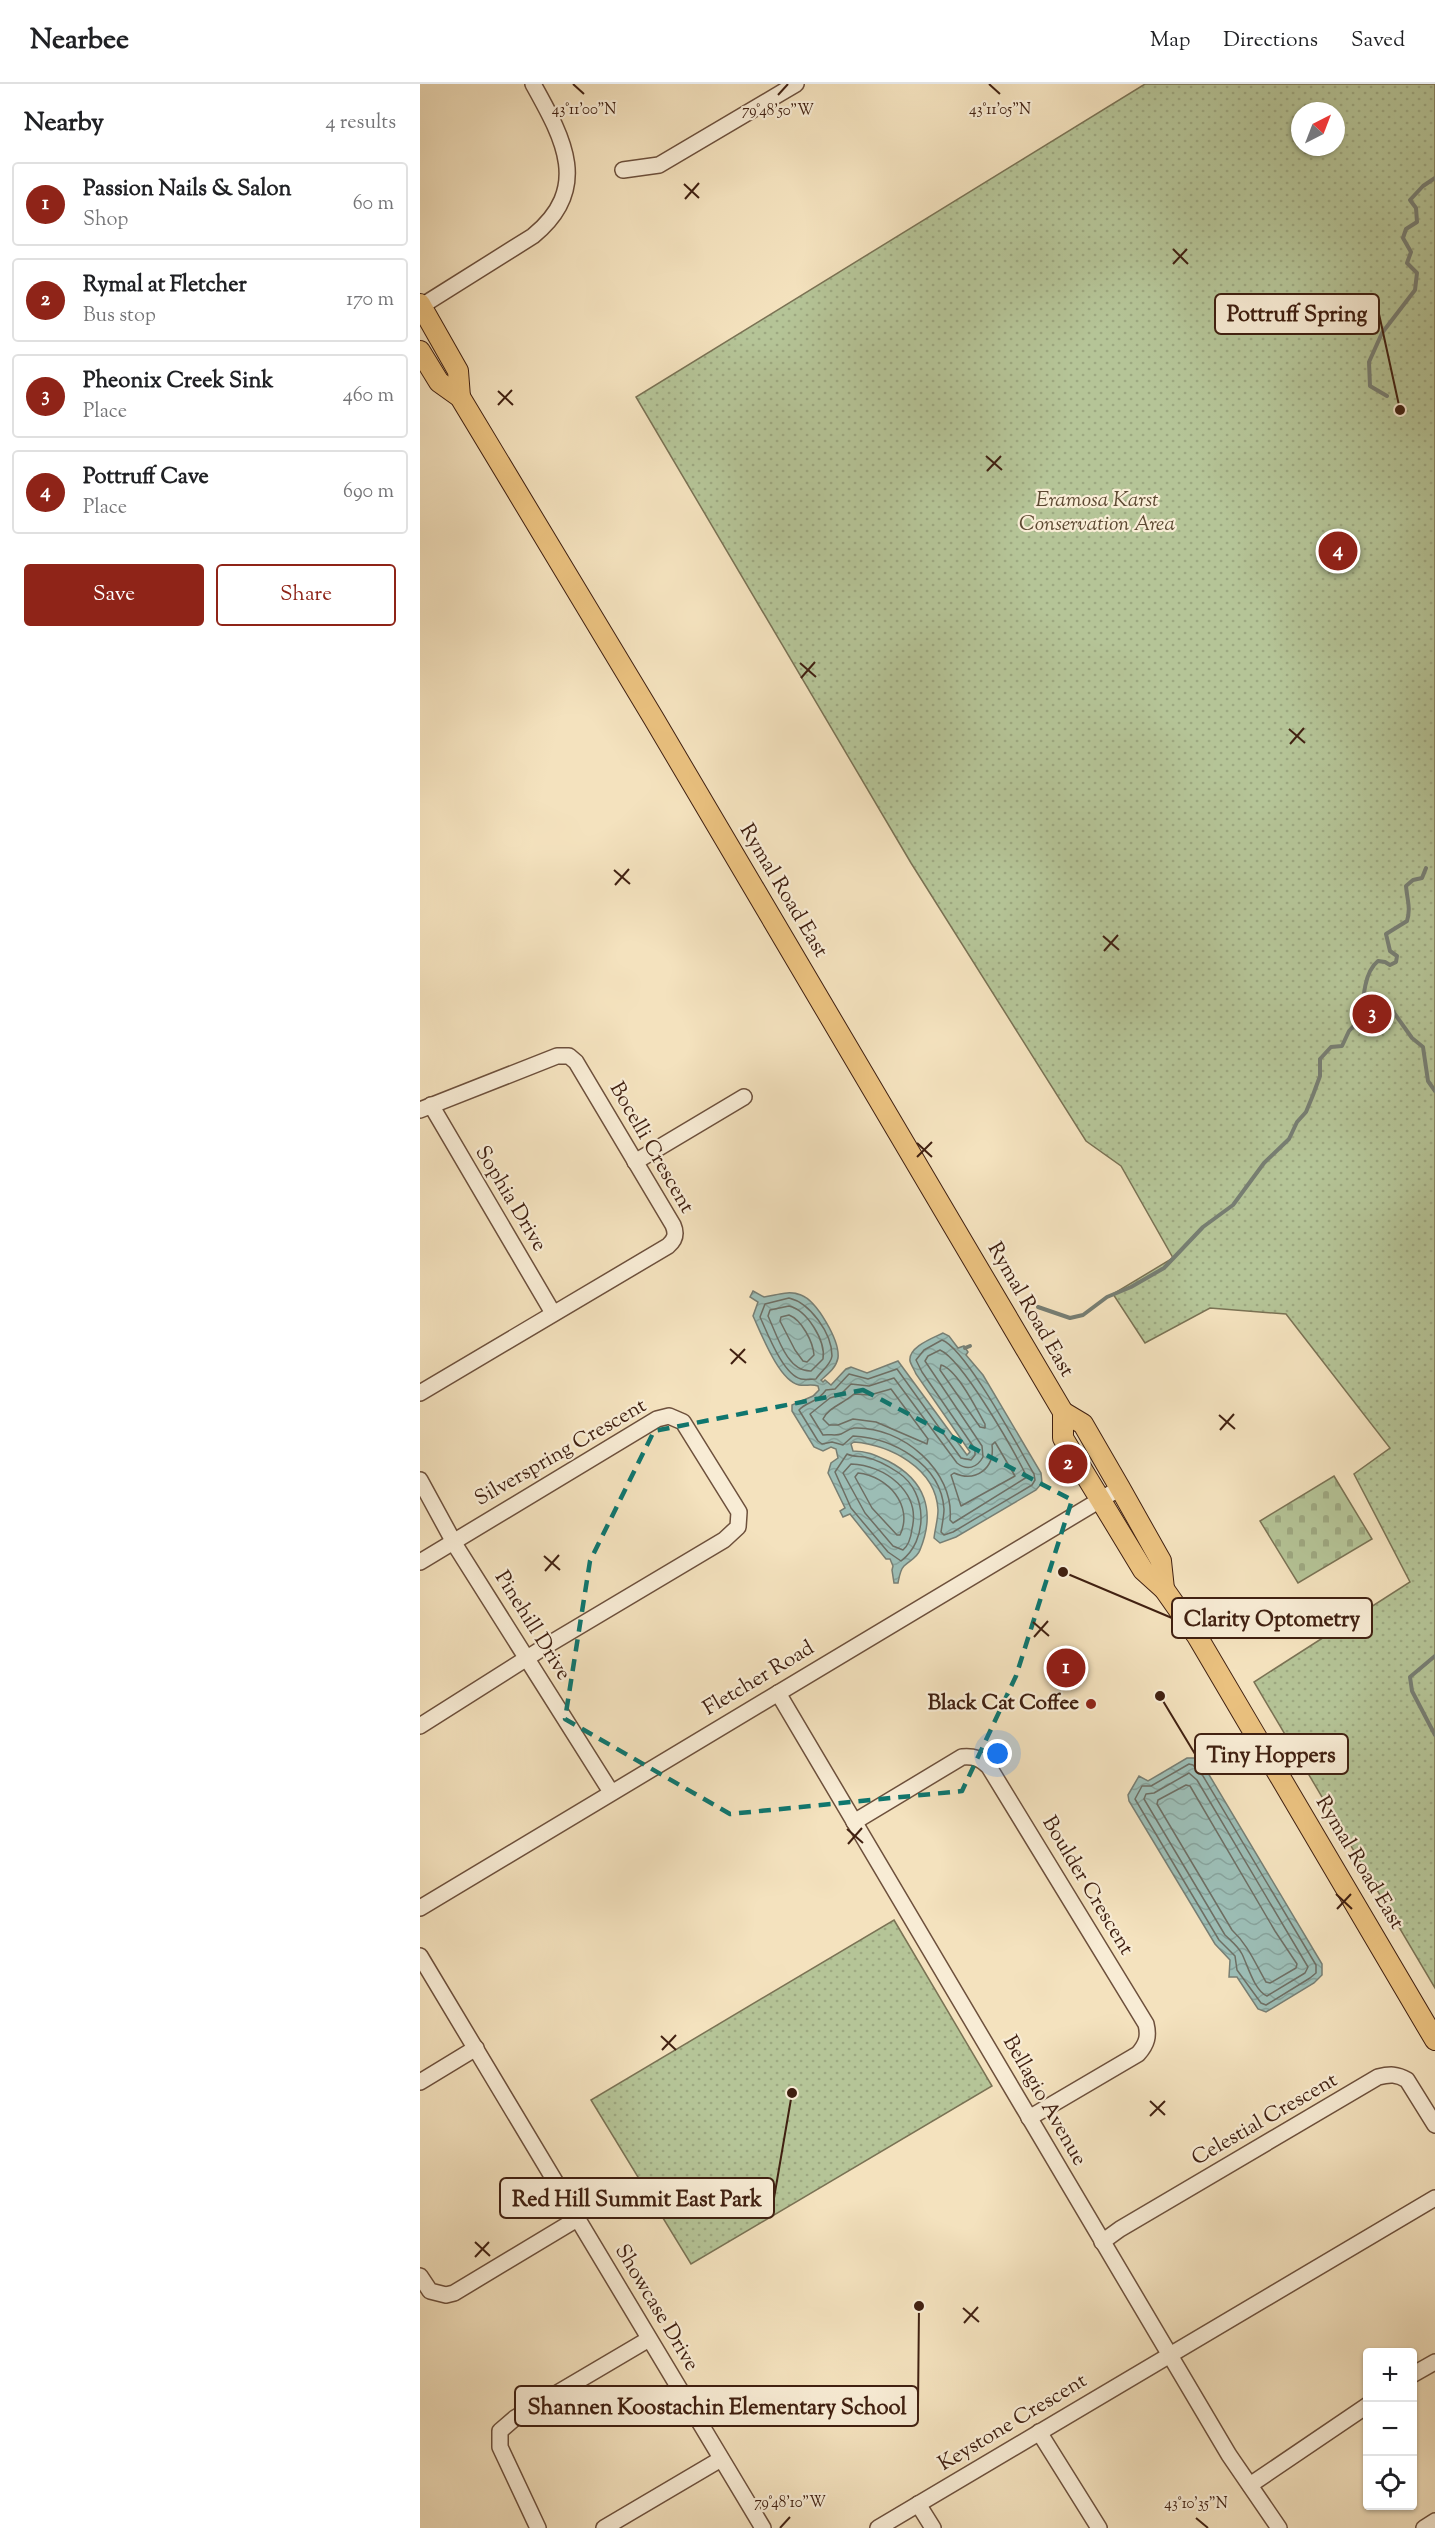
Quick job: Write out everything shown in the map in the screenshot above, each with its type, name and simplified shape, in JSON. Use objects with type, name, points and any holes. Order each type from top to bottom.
[{"type":"main road","name":"Rymal Road East","points":[[420,305],[458,370],[460,396]]},
{"type":"main road","name":"Rymal Road East","points":[[420,351],[439,382],[460,396],[648,709],[1063,1412],[1083,1424],[1161,1561],[1164,1589]]},
{"type":"main road","name":"Rymal Road East","points":[[1063,1412],[1063,1438],[1143,1570],[1164,1589],[1197,1636],[1435,2040]]},
{"type":"street","points":[[420,305],[533,236],[547,225],[557,212],[567,180],[566,154],[556,125],[532,84]]},
{"type":"street","points":[[623,170],[659,165],[796,84]]},
{"type":"street","name":"Bocelli Crescent","points":[[420,1393],[673,1241],[675,1231],[576,1062],[567,1055],[557,1056],[425,1108]]},
{"type":"street","points":[[635,1162],[744,1097]]},
{"type":"street","name":"Sophia Drive","points":[[425,1108],[554,1313]]},
{"type":"street","name":"Silverspring Crescent","points":[[453,1541],[657,1419],[673,1416],[683,1422],[687,1428],[739,1512],[738,1527],[733,1533],[527,1658]]},
{"type":"street","name":"Pinehill Drive","points":[[420,1480],[453,1541],[611,1792]]},
{"type":"street","name":"Fletcher Road","points":[[420,1908],[1120,1488]]},
{"type":"street","points":[[420,1562],[453,1541]]},
{"type":"street","points":[[420,1726],[527,1658]]},
{"type":"street","name":"Bellagio Avenue","points":[[778,1693],[1102,2242],[1250,2485],[1279,2528]]},
{"type":"street","name":"Boulder Crescent","points":[[854,1822],[962,1757],[972,1756],[982,1760],[989,1767],[1146,2024],[1149,2035],[1145,2047],[1138,2054],[1029,2118]]},
{"type":"street","name":"Showcase Drive","points":[[420,1956],[763,2528]]},
{"type":"street","points":[[420,2082],[476,2048]]},
{"type":"street","name":"Celestial Crescent","points":[[1102,2242],[1120,2229],[1378,2077],[1389,2074],[1407,2080],[1435,2125]]},
{"type":"street","points":[[1170,2355],[1435,2198]]},
{"type":"street","points":[[420,2276],[430,2291],[446,2295],[454,2293],[578,2219]]},
{"type":"street","points":[[538,2528],[500,2447],[500,2431],[515,2418],[649,2339]]},
{"type":"street","name":"Keystone Crescent","points":[[878,2528],[1170,2355]]},
{"type":"street","points":[[1417,2373],[1435,2362]]},
{"type":"street","points":[[1250,2485],[1363,2408]]},
{"type":"street","points":[[1039,2432],[1099,2528]]},
{"type":"street","points":[[604,2528],[722,2459]]},
{"type":"street","points":[[918,2504],[933,2528]]},
{"type":"street","points":[[1424,2528],[1435,2521]]},
{"type":"highlighted area","points":[[863,1390],[1072,1500],[1016,1676],[962,1791],[730,1814],[565,1719],[590,1561],[654,1431]]},
{"type":"green space","name":"Eramosa Karst Conservation Area","points":[[1145,84],[1435,84],[1435,1988],[1254,1682],[1410,1582],[1354,1474],[1390,1448],[1286,1314],[1210,1308],[1145,1343],[1113,1294],[1173,1258],[1121,1166],[1086,1141],[911,863],[636,397]]},
{"type":"green space","points":[[1334,1476],[1372,1539],[1298,1583],[1260,1521]]},
{"type":"green space","points":[[894,1920],[992,2086],[691,2264],[591,2100]]},
{"type":"water","points":[[753,1291],[764,1297],[787,1293],[801,1295],[814,1305],[826,1322],[838,1351],[837,1362],[821,1380],[823,1382],[825,1380],[831,1385],[846,1369],[851,1367],[867,1373],[898,1361],[967,1455],[970,1452],[916,1374],[910,1361],[910,1356],[917,1347],[943,1333],[949,1336],[958,1348],[964,1346],[968,1352],[966,1355],[983,1375],[1041,1473],[1042,1483],[1036,1490],[956,1537],[940,1543],[934,1538],[938,1517],[935,1495],[929,1482],[920,1471],[909,1461],[882,1448],[854,1442],[851,1444],[853,1451],[875,1455],[901,1469],[919,1487],[924,1498],[927,1522],[919,1553],[903,1568],[898,1583],[894,1583],[893,1566],[890,1559],[886,1559],[850,1514],[843,1517],[840,1511],[845,1508],[828,1473],[831,1463],[838,1458],[836,1449],[831,1447],[823,1451],[814,1447],[792,1411],[792,1405],[813,1396],[819,1390],[818,1386],[799,1385],[784,1375],[753,1316],[758,1302],[750,1297]]},
{"type":"water","points":[[1187,1758],[1195,1758],[1208,1773],[1322,1964],[1322,1975],[1314,1983],[1266,2012],[1258,2009],[1237,1977],[1229,1977],[1230,1960],[1215,1944],[1129,1801],[1128,1795],[1139,1776],[1148,1781]]},
{"type":"waterway","points":[[1387,396],[1370,386],[1369,362],[1382,333],[1415,290],[1417,273],[1407,263],[1411,252],[1403,238],[1406,229],[1417,222],[1416,208],[1410,200],[1423,186],[1435,178]]},
{"type":"waterway","points":[[1038,1307],[1070,1318],[1083,1315],[1107,1297],[1131,1287],[1164,1268],[1203,1227],[1233,1205],[1264,1163],[1289,1139],[1297,1122],[1306,1112],[1320,1076],[1320,1059],[1331,1047],[1342,1046],[1349,1031],[1362,1017],[1365,986],[1373,966],[1378,961],[1390,965],[1396,962],[1397,956],[1390,951],[1386,934],[1407,921],[1409,908],[1406,886],[1413,880],[1422,878],[1426,868]]},
{"type":"waterway","points":[[1362,1017],[1379,1023],[1382,1020],[1384,1009],[1392,1010],[1412,1038],[1423,1047],[1428,1081],[1435,1091]]},
{"type":"waterway","points":[[965,1348],[970,1346]]},
{"type":"waterway","points":[[1435,1656],[1410,1677],[1412,1691],[1435,1735]]},
{"type":"place","name":"Pottruff Spring","points":[[1400,410]]},
{"type":"place","name":"Pottruff Cave","points":[[1338,551]]},
{"type":"place","name":"Pheonix Creek Sink","points":[[1372,1014]]},
{"type":"place","name":"Rymal at Fletcher","points":[[1068,1464]]},
{"type":"place","name":"Clarity Optometry","points":[[1063,1572]]},
{"type":"place","name":"Passion Nails & Salon","points":[[1066,1668]]},
{"type":"place","name":"Tiny Hoppers","points":[[1160,1696]]},
{"type":"place","name":"Black Cat Coffee","points":[[1091,1704]]},
{"type":"place","name":"Red Hill Summit East Park","points":[[792,2093]]},
{"type":"place","name":"Shannen Koostachin Elementary School","points":[[919,2306]]}]
